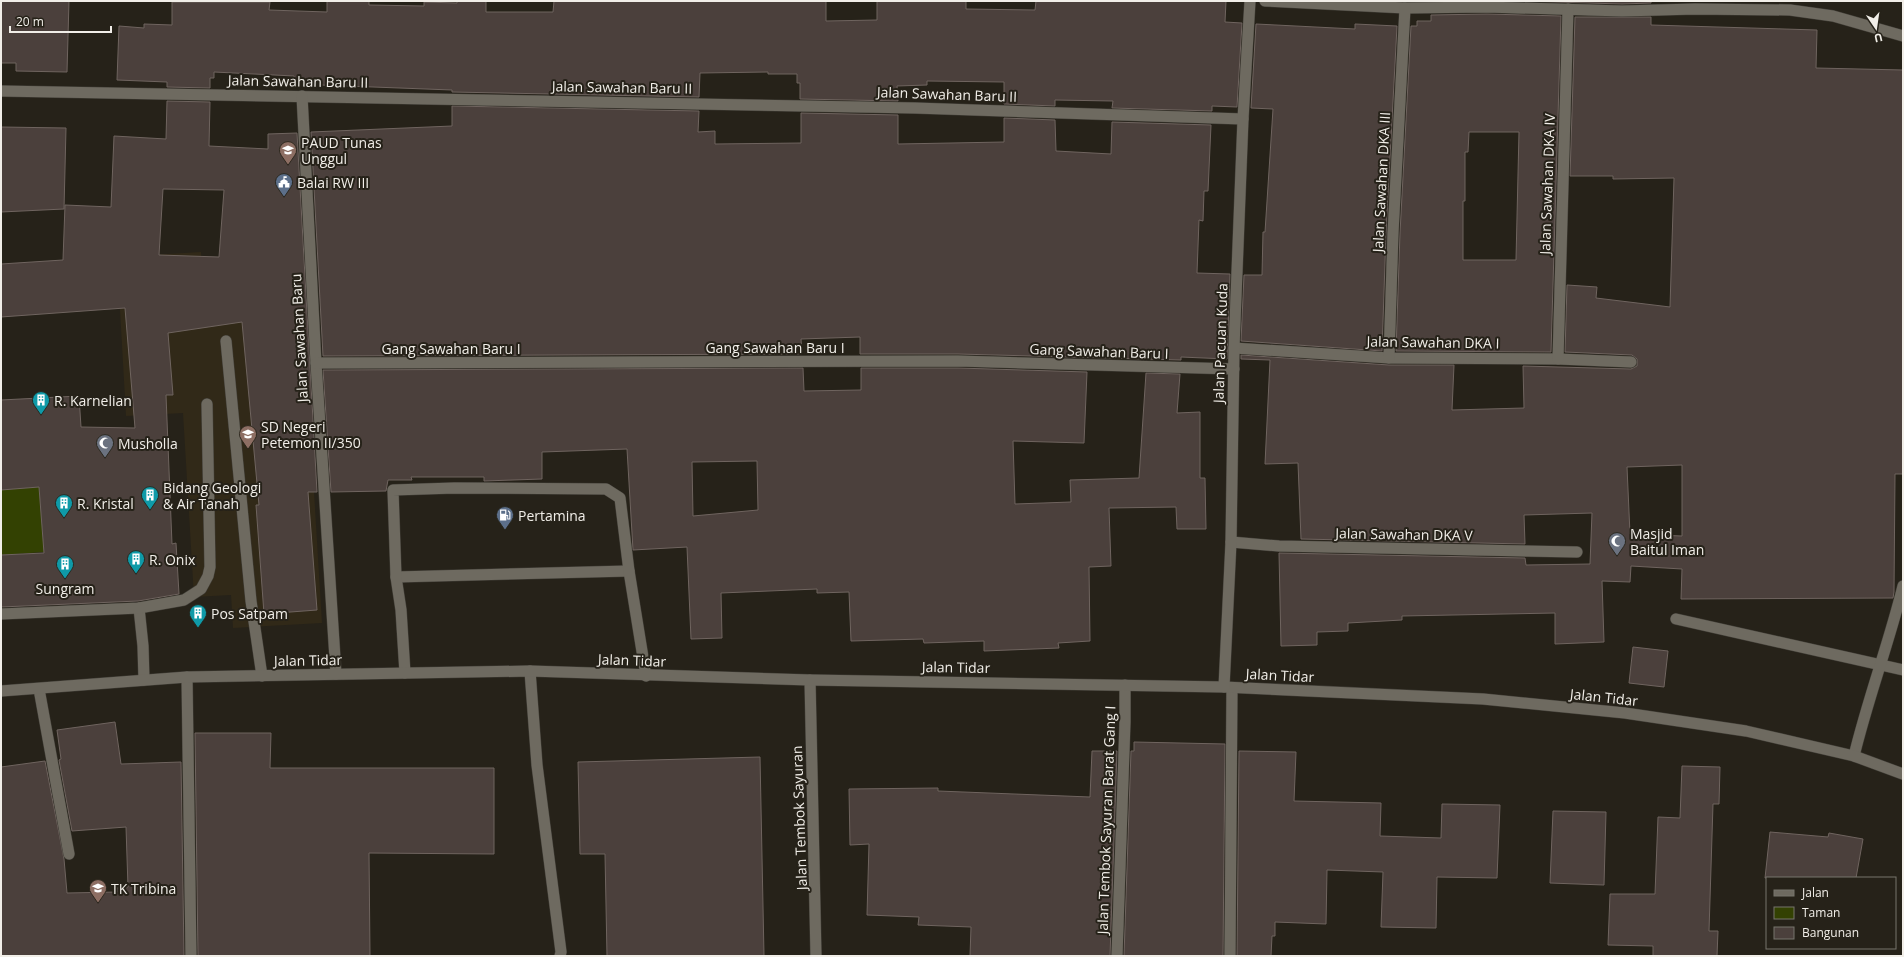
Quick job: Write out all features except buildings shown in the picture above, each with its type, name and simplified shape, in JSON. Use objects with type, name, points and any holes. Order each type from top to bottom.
[{"type":"street","name":"Jalan Pacuan Kuda","points":[[1230,956],[1228,687],[1234,348],[1243,119],[1250,1]]},
{"type":"street","points":[[1265,1],[1405,8],[1659,11],[1790,10],[1833,16],[1903,36]]},
{"type":"street","name":"Jalan Sawahan DKA III","points":[[1389,358],[1393,233],[1405,8]]},
{"type":"street","name":"Jalan Sawahan DKA IV","points":[[1558,359],[1568,9]]},
{"type":"street","name":"Jalan Sawahan Baru II","points":[[1,91],[915,108],[1243,119]]},
{"type":"street","name":"Jalan Sawahan Baru","points":[[302,96],[316,363],[336,674]]},
{"type":"street","points":[[226,341],[251,601],[262,676]]},
{"type":"street","name":"Jalan Sawahan DKA I","points":[[1234,348],[1389,358],[1558,359],[1631,362]]},
{"type":"street","name":"Gang Sawahan Baru I","points":[[316,363],[958,361],[1234,369]]},
{"type":"street","points":[[1,614],[139,608],[184,600],[201,589],[208,576],[210,567],[207,404]]},
{"type":"street","points":[[405,673],[401,610],[396,576],[393,490],[454,488],[606,489],[620,498],[629,571],[646,676]]},
{"type":"street","name":"Jalan Sawahan DKA V","points":[[1231,542],[1279,546],[1576,552]]},
{"type":"street","points":[[396,576],[629,571]]},
{"type":"street","points":[[1854,756],[1880,665],[1892,630],[1903,586]]},
{"type":"street","points":[[139,608],[144,646],[144,680]]},
{"type":"street","points":[[1676,619],[1903,670]]},
{"type":"street","points":[[530,671],[537,765],[561,952],[560,956]]},
{"type":"street","name":"Jalan Tidar","points":[[1,691],[187,677],[530,671],[646,676],[810,680],[1228,687],[1483,700],[1624,713],[1746,731],[1854,756],[1903,774]]},
{"type":"street","points":[[187,677],[191,956]]},
{"type":"street","name":"Jalan Tembok Sayuran","points":[[810,680],[816,956]]},
{"type":"street","name":"Jalan Tembok Sayuran Barat Gang I","points":[[1117,956],[1126,722],[1125,686]]},
{"type":"street","points":[[39,689],[69,854]]},
{"type":"shaded area","name":"SD Negeri Petemon II/350","points":[[201,252],[203,285],[301,279],[322,623],[233,628],[231,595],[194,597],[183,413],[126,416],[117,257]]},
{"type":"green space","points":[[39,487],[44,552],[1,555],[1,490]]},
{"type":"place","name":"PAUD Tunas Unggul","points":[[288,165]]},
{"type":"place","name":"Balai RW III","points":[[284,197]]},
{"type":"place","name":"R. Karnelian","points":[[41,415]]},
{"type":"place","name":"SD Negeri Petemon II/350","points":[[248,449]]},
{"type":"place","name":"Musholla","points":[[105,458]]},
{"type":"place","name":"Bidang Geologi & Air Tanah","points":[[150,510]]},
{"type":"place","name":"R. Kristal","points":[[64,518]]},
{"type":"place","name":"Pertamina","points":[[505,530]]},
{"type":"place","name":"Masjid Baitul Iman","points":[[1617,556]]},
{"type":"place","name":"R. Onix","points":[[136,574]]},
{"type":"place","name":"Sungram","points":[[65,579]]},
{"type":"place","name":"Pos Satpam","points":[[198,628]]},
{"type":"place","name":"TK Tribina","points":[[98,903]]}]
